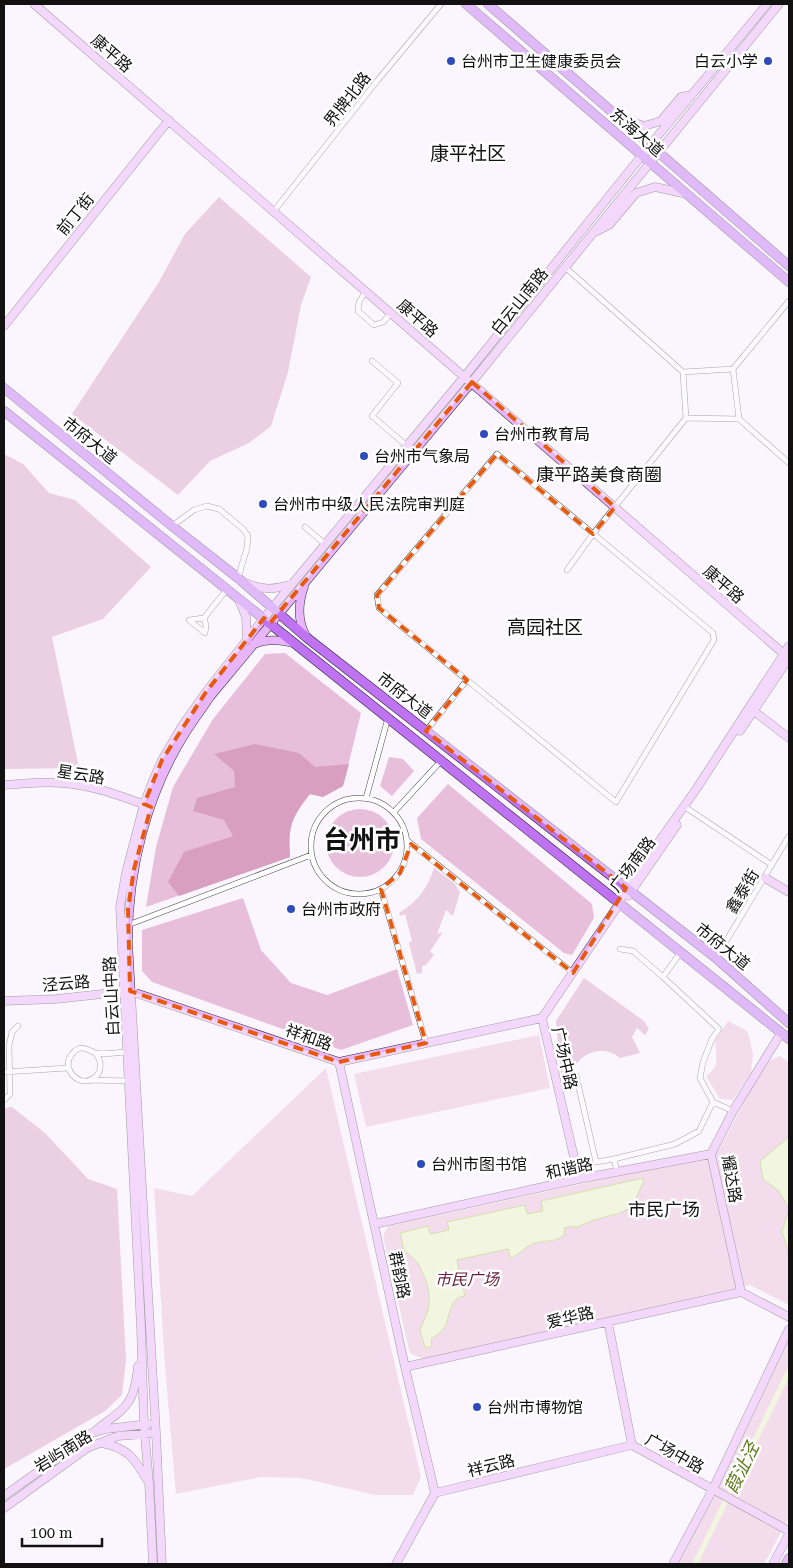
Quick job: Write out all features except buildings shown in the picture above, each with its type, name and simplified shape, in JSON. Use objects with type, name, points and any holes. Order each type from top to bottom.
[{"type":"main road","name":"康平路","points":[[34,4],[787,656]]},
{"type":"main road","name":"东海大道","points":[[466,4],[789,282]]},
{"type":"main road","name":"东海大道","points":[[488,4],[789,266]]},
{"type":"main road","name":"白云山南路","points":[[275,611],[292,584],[465,376],[651,144],[767,4]]},
{"type":"main road","name":"白云山南路","points":[[275,611],[306,580],[472,382],[778,4]]},
{"type":"main road","points":[[618,117],[644,126],[661,121],[680,97],[692,95]]},
{"type":"main road","name":"前丁街","points":[[4,326],[169,120]]},
{"type":"main road","points":[[591,234],[609,225],[636,193],[655,187],[687,194]]},
{"type":"main road","name":"市府大道","points":[[4,388],[239,579],[306,637],[716,958],[789,1021]]},
{"type":"main road","name":"市府大道","points":[[4,411],[789,1039]]},
{"type":"main road","points":[[239,579],[259,588],[267,589],[281,588],[292,584]]},
{"type":"main road","points":[[306,580],[299,611],[306,637]]},
{"type":"main road","points":[[236,596],[244,610],[251,641],[276,640],[297,645]]},
{"type":"main road","name":"白云山中路","points":[[162,1564],[156,1433],[120,907],[126,873],[162,760],[182,726],[206,692],[275,611]]},
{"type":"main road","name":"广场南路","points":[[619,904],[688,809],[787,656],[789,646]]},
{"type":"main road","points":[[752,709],[789,738]]},
{"type":"main road","name":"广场南路","points":[[629,891],[752,709]]},
{"type":"main road","name":"星云路","points":[[4,785],[60,782],[76,784],[148,805]]},
{"type":"main road","name":"白云山中路","points":[[148,805],[134,869],[128,909],[127,1052],[141,1327],[144,1434],[149,1483],[153,1564]]},
{"type":"main road","points":[[765,878],[789,892]]},
{"type":"main road","name":"广场中路","points":[[579,1179],[542,1018],[619,904]]},
{"type":"main road","name":"泾云路","points":[[4,1001],[56,999],[127,991]]},
{"type":"main road","name":"祥和路","points":[[127,991],[339,1062],[542,1018]]},
{"type":"main road","name":"耀达路","points":[[741,1292],[711,1154],[733,1111],[781,1033]]},
{"type":"main road","name":"群韵路","points":[[339,1062],[405,1367],[435,1493]]},
{"type":"main road","name":"和谐路","points":[[375,1224],[579,1179],[711,1154]]},
{"type":"main road","points":[[741,1292],[789,1317]]},
{"type":"main road","name":"爱华路","points":[[405,1367],[741,1292]]},
{"type":"main road","name":"广场中路","points":[[608,1322],[632,1445],[789,1533]]},
{"type":"main road","points":[[92,1433],[121,1411],[130,1401],[136,1383],[141,1327]]},
{"type":"main road","points":[[673,1564],[715,1491],[789,1330]]},
{"type":"main road","name":"岩屿南路","points":[[4,1496],[92,1433],[106,1429],[155,1423]]},
{"type":"main road","name":"岩屿南路","points":[[4,1508],[86,1448],[118,1436],[156,1433]]},
{"type":"main road","points":[[100,1443],[123,1449],[130,1454],[149,1483]]},
{"type":"main road","name":"祥云路","points":[[435,1493],[632,1445]]},
{"type":"main road","points":[[396,1564],[435,1493]]},
{"type":"main road","points":[[773,1564],[789,1533]]},
{"type":"main road","points":[[786,1564],[789,1558]]},
{"type":"street","name":"界牌北路","points":[[274,211],[441,4]]},
{"type":"street","points":[[565,267],[683,372],[686,418],[566,570]]},
{"type":"street","points":[[366,291],[359,302],[358,311],[374,325],[383,322],[391,313]]},
{"type":"street","points":[[739,419],[733,369],[789,301]]},
{"type":"street","points":[[372,361],[398,383],[372,416],[407,446]]},
{"type":"street","points":[[683,372],[733,369]]},
{"type":"street","points":[[686,418],[739,419],[789,463]]},
{"type":"street","points":[[497,454],[714,633],[714,640],[616,802],[466,680],[379,608],[377,595],[497,454]]},
{"type":"street","points":[[172,526],[194,510],[208,506],[220,509],[244,529],[248,536],[239,579]]},
{"type":"street","points":[[305,527],[325,544]]},
{"type":"street","points":[[204,618],[227,589]]},
{"type":"street","points":[[426,731],[466,680]]},
{"type":"street","points":[[366,798],[388,718]]},
{"type":"street","points":[[394,812],[441,761]]},
{"type":"street","points":[[348,798],[366,798],[381,803],[394,812],[403,825],[408,841],[408,849],[404,866],[394,880],[381,889],[364,894],[346,892],[330,884],[318,871],[311,855],[311,836],[318,819],[324,812],[331,806],[348,798]]},
{"type":"street","points":[[688,809],[772,865]]},
{"type":"street","name":"鑫泰街","points":[[716,958],[789,836]]},
{"type":"street","points":[[408,841],[573,973]]},
{"type":"street","points":[[128,924],[311,855]]},
{"type":"street","points":[[381,889],[426,1043]]},
{"type":"street","points":[[620,949],[632,951],[719,1029],[712,1039],[703,1062],[700,1078],[713,1102],[733,1111]]},
{"type":"street","points":[[663,977],[680,953]]},
{"type":"street","points":[[4,1100],[10,1094],[9,1046],[12,1032],[18,1026]]},
{"type":"street","points":[[90,1080],[94,1078],[100,1069],[99,1058],[87,1048],[76,1050],[69,1058],[68,1068],[70,1074],[79,1080],[129,1081]]},
{"type":"street","points":[[96,1054],[127,1052]]},
{"type":"street","points":[[4,1072],[68,1068]]},
{"type":"street","points":[[576,1075],[596,1162],[675,1144],[699,1131],[713,1102]]},
{"type":"street","points":[[614,1159],[617,1172]]},
{"type":"highlighted area","points":[[472,382],[615,507],[593,534],[497,454],[377,595],[379,608],[467,680],[426,731],[626,888],[573,973],[411,844],[400,873],[381,889],[426,1043],[339,1062],[130,991],[128,909],[134,869],[151,807],[144,804],[162,760],[206,692],[264,618],[270,623]]},
{"type":"green space","points":[[285,653],[361,713],[343,786],[323,797],[310,794],[304,802],[295,816],[290,830],[290,857],[146,907],[156,847],[173,787],[213,719],[265,654]]},
{"type":"green space","points":[[389,757],[403,759],[414,771],[392,796],[380,786]]},
{"type":"green space","points":[[448,784],[592,904],[594,918],[572,955],[564,953],[421,839],[417,818]]},
{"type":"green space","points":[[360,809],[373,812],[384,819],[391,830],[394,843],[391,856],[384,867],[373,874],[360,877],[347,874],[336,867],[329,856],[326,843],[329,830],[336,819],[347,812]]},
{"type":"green space","points":[[243,898],[261,950],[291,983],[327,995],[397,969],[413,1025],[341,1050],[152,982],[142,971],[142,930]]},
{"type":"green space","points":[[728,1021],[747,1031],[753,1055],[751,1073],[733,1100],[720,1099],[706,1076],[716,1064],[715,1041]]},
{"type":"green space","points":[[539,1035],[550,1088],[366,1127],[354,1074]]},
{"type":"green space","name":"市民广场","points":[[780,1056],[789,1063],[789,1305],[750,1285],[424,1359],[411,1354],[383,1236],[388,1226],[696,1159],[720,1148],[764,1063]]},
{"type":"green space","points":[[326,1068],[421,1477],[413,1495],[375,1495],[302,1478],[261,1477],[176,1494],[165,1367],[154,1188],[192,1196]]},
{"type":"green space","points":[[789,1329],[789,1517],[764,1564],[673,1564]]},
{"type":"shaded area","points":[[219,197],[311,277],[301,305],[288,372],[271,426],[249,443],[210,461],[178,495],[72,414],[159,282],[185,234]]},
{"type":"shaded area","points":[[4,454],[23,464],[49,493],[75,500],[151,567],[103,619],[52,637],[79,768],[4,769]]},
{"type":"shaded area","points":[[255,744],[299,753],[315,767],[349,764],[343,786],[323,797],[310,794],[304,802],[290,830],[290,857],[179,896],[168,882],[184,852],[233,836],[224,820],[193,811],[197,798],[235,787],[234,771],[214,754]]},
{"type":"shaded area","points":[[434,868],[454,883],[460,892],[453,916],[446,910],[437,934],[443,932],[430,951],[434,955],[426,965],[422,966],[422,973],[417,974],[409,943],[412,941],[405,914],[401,916],[399,913],[421,894],[429,882]]},
{"type":"shaded area","points":[[584,978],[644,1021],[649,1029],[645,1035],[637,1028],[632,1037],[640,1053],[620,1058],[606,1051],[596,1051],[582,1058],[571,1071],[561,1073],[556,1021]]},
{"type":"shaded area","points":[[12,1107],[45,1133],[88,1179],[117,1189],[126,1360],[122,1395],[105,1411],[4,1469],[4,1108]]},
{"type":"shaded area","points":[[789,1137],[789,1209],[779,1191],[763,1179],[760,1161]]},
{"type":"shaded area","points":[[643,1178],[643,1183],[636,1198],[628,1209],[620,1213],[594,1220],[575,1228],[574,1226],[564,1228],[565,1234],[562,1237],[531,1244],[510,1258],[508,1249],[457,1260],[465,1296],[456,1300],[444,1328],[431,1339],[432,1346],[425,1348],[420,1330],[429,1308],[429,1293],[426,1280],[418,1263],[404,1250],[400,1233],[428,1226],[430,1234],[449,1230],[447,1222],[525,1205],[527,1214],[543,1211],[541,1201]]},
{"type":"shaded area","points":[[789,1209],[789,1253],[782,1232]]},
{"type":"waterway","name":"葭沚泾","points":[[695,1564],[789,1371]]},
{"type":"place","name":"台州市卫生健康委员会","points":[[451,61]]},
{"type":"place","name":"白云小学","points":[[768,61]]},
{"type":"place","name":"台州市教育局","points":[[484,434]]},
{"type":"place","name":"台州市气象局","points":[[364,456]]},
{"type":"place","name":"台州市中级人民法院审判庭","points":[[263,504]]},
{"type":"place","name":"台州市政府","points":[[291,909]]},
{"type":"place","name":"台州市图书馆","points":[[421,1164]]},
{"type":"place","name":"台州市博物馆","points":[[477,1407]]},
{"type":"district","name":"康平社区","points":[[468,153]]},
{"type":"district","name":"康平路美食商圈","points":[[599,475]]},
{"type":"district","name":"高园社区","points":[[545,627]]},
{"type":"district","name":"台州市","points":[[362,840]]},
{"type":"district","name":"市民广场","points":[[664,1210]]}]
